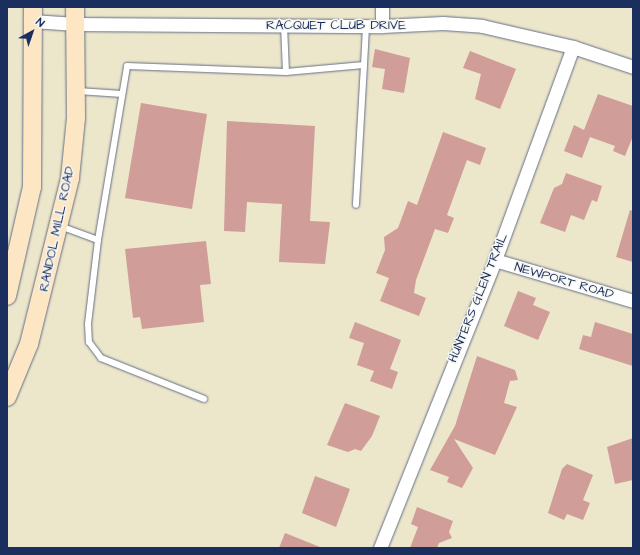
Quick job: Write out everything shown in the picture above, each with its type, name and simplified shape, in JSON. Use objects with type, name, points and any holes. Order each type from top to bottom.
[{"type":"main road","points":[[7,296],[32,187],[33,14]]},
{"type":"main road","name":"RANDOL MILL ROAD","points":[[7,397],[29,344],[70,178],[77,91],[75,16]]},
{"type":"street","points":[[382,7],[382,26]]},
{"type":"street","name":"RACQUET CLUB DRIVE","points":[[33,14],[284,25],[382,26],[443,23],[482,26],[573,47],[633,67]]},
{"type":"street","name":"HUNTERS GLEN TRAIL","points":[[380,548],[495,260],[573,47]]},
{"type":"street","name":"NEWPORT ROAD","points":[[495,260],[633,301]]},
{"type":"lane","points":[[284,25],[286,72]]},
{"type":"lane","points":[[356,205],[366,26]]},
{"type":"lane","points":[[204,399],[101,358],[89,342],[98,240],[127,66],[286,72],[364,65]]},
{"type":"lane","points":[[77,91],[122,94]]},
{"type":"lane","points":[[59,226],[98,240]]},
{"type":"building","points":[[375,49],[410,58],[404,93],[382,89],[385,69],[372,67]]},
{"type":"building","points":[[470,51],[516,69],[500,109],[475,99],[481,74],[463,68]]},
{"type":"building","points":[[598,94],[633,106],[633,136],[625,156],[613,151],[615,146],[590,137],[582,158],[564,151],[574,125],[584,130]]},
{"type":"building","points":[[141,103],[207,114],[192,209],[125,198]]},
{"type":"building","points":[[227,121],[315,126],[310,221],[330,222],[325,264],[279,262],[282,204],[247,202],[245,232],[224,231]]},
{"type":"building","points":[[443,132],[486,148],[480,165],[467,160],[447,215],[454,218],[448,233],[435,229],[416,280],[414,293],[426,298],[419,316],[380,301],[389,278],[376,273],[385,250],[384,237],[398,228],[408,201],[417,205]]},
{"type":"building","points":[[566,173],[602,186],[597,202],[592,200],[584,220],[571,215],[565,232],[540,223],[554,188],[562,184]]},
{"type":"building","points":[[630,210],[633,211],[633,262],[616,257]]},
{"type":"building","points":[[206,241],[211,284],[200,285],[204,322],[142,329],[140,317],[133,318],[125,249]]},
{"type":"building","points":[[518,291],[536,298],[533,305],[550,312],[538,340],[504,326]]},
{"type":"building","points":[[355,322],[401,340],[390,369],[398,372],[392,389],[370,381],[374,371],[357,365],[364,343],[349,338]]},
{"type":"building","points":[[595,322],[633,334],[633,366],[579,349],[583,335],[591,337]]},
{"type":"building","points":[[477,356],[515,370],[518,380],[510,381],[504,403],[517,407],[495,455],[454,439],[473,468],[462,488],[447,482],[449,477],[430,470],[455,426]]},
{"type":"building","points":[[345,403],[380,416],[372,436],[361,451],[355,449],[348,452],[327,445]]},
{"type":"building","points":[[633,438],[633,480],[615,484],[607,447]]},
{"type":"building","points":[[567,464],[593,475],[583,500],[590,503],[583,520],[567,514],[564,520],[548,513],[562,469]]},
{"type":"building","points":[[315,476],[350,489],[336,527],[302,513]]},
{"type":"building","points":[[417,507],[453,521],[449,532],[452,538],[439,543],[437,548],[410,548],[418,527],[411,524]]},
{"type":"building","points":[[285,533],[320,547],[320,548],[279,548]]}]
